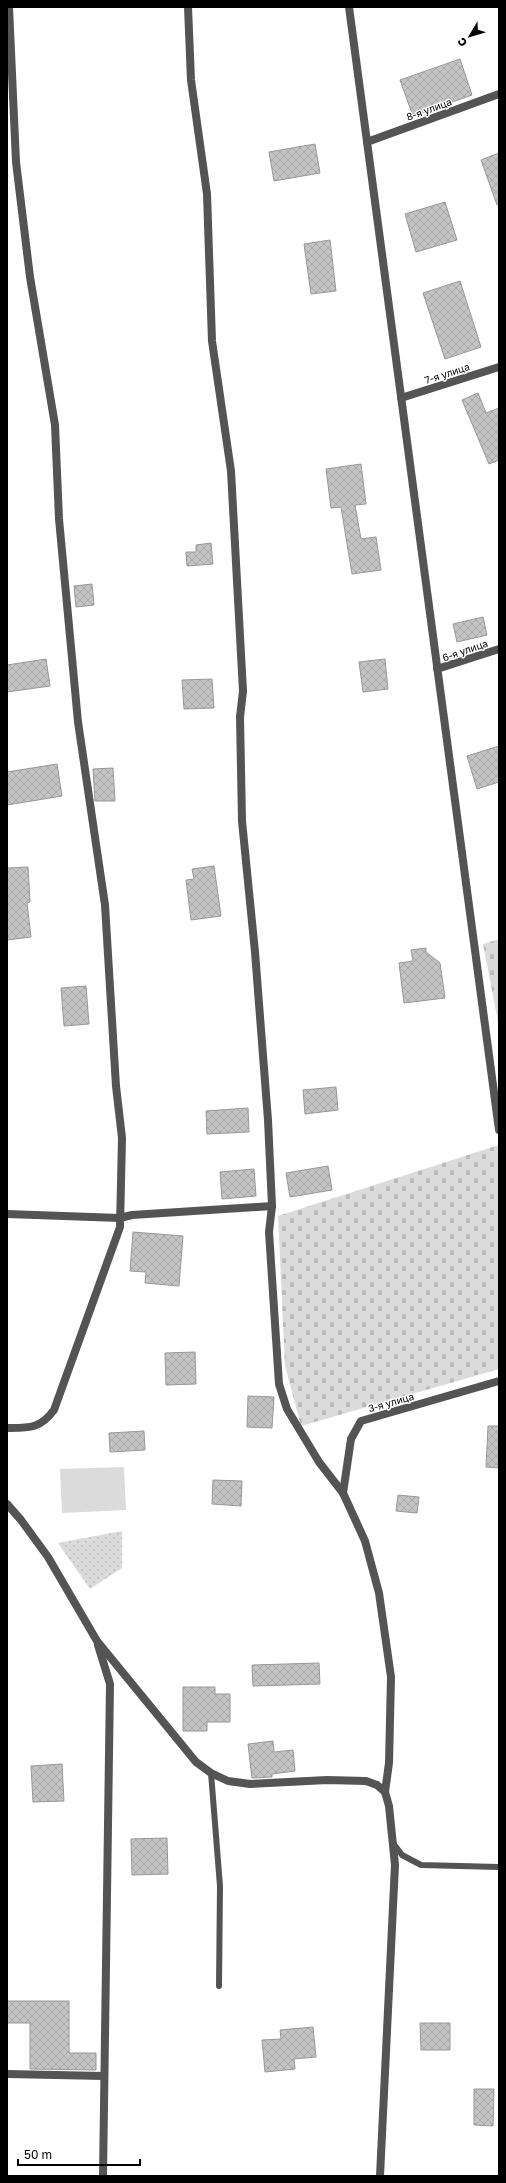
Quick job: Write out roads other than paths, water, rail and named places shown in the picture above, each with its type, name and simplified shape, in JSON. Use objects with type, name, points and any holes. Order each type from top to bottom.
[{"type":"street","points":[[7,1428],[28,1428],[40,1425],[54,1410],[120,1227],[122,1138],[116,1086],[106,905],[78,715],[58,520],[55,425],[30,277],[16,162],[9,7]]},
{"type":"street","points":[[188,7],[191,80],[207,194],[212,341],[231,471],[243,691],[240,717],[242,821],[255,952],[268,1120],[272,1206],[269,1232],[279,1384],[287,1409],[319,1462],[343,1493],[365,1541],[379,1593],[391,1677],[389,1763],[385,1792],[390,1806],[394,1873],[380,2176]]},
{"type":"street","points":[[349,7],[499,1130]]},
{"type":"street","name":"8-я улица","points":[[367,142],[499,94]]},
{"type":"street","name":"7-я улица","points":[[401,398],[499,367]]},
{"type":"street","name":"6-я улица","points":[[437,670],[499,648]]},
{"type":"street","points":[[7,1214],[120,1218],[132,1215],[272,1206]]},
{"type":"street","name":"3-я улица","points":[[343,1493],[351,1439],[361,1421],[499,1381]]},
{"type":"street","points":[[7,1504],[21,1520],[48,1557],[97,1641],[196,1762],[211,1773],[228,1781],[250,1784],[327,1780],[366,1781],[377,1785],[385,1792]]},
{"type":"street","points":[[97,1641],[110,1684],[103,2176]]},
{"type":"street","points":[[7,2074],[104,2076]]},
{"type":"lane","points":[[211,1773],[220,1886],[219,1986]]},
{"type":"lane","points":[[393,1843],[402,1855],[421,1865],[499,1867]]}]
